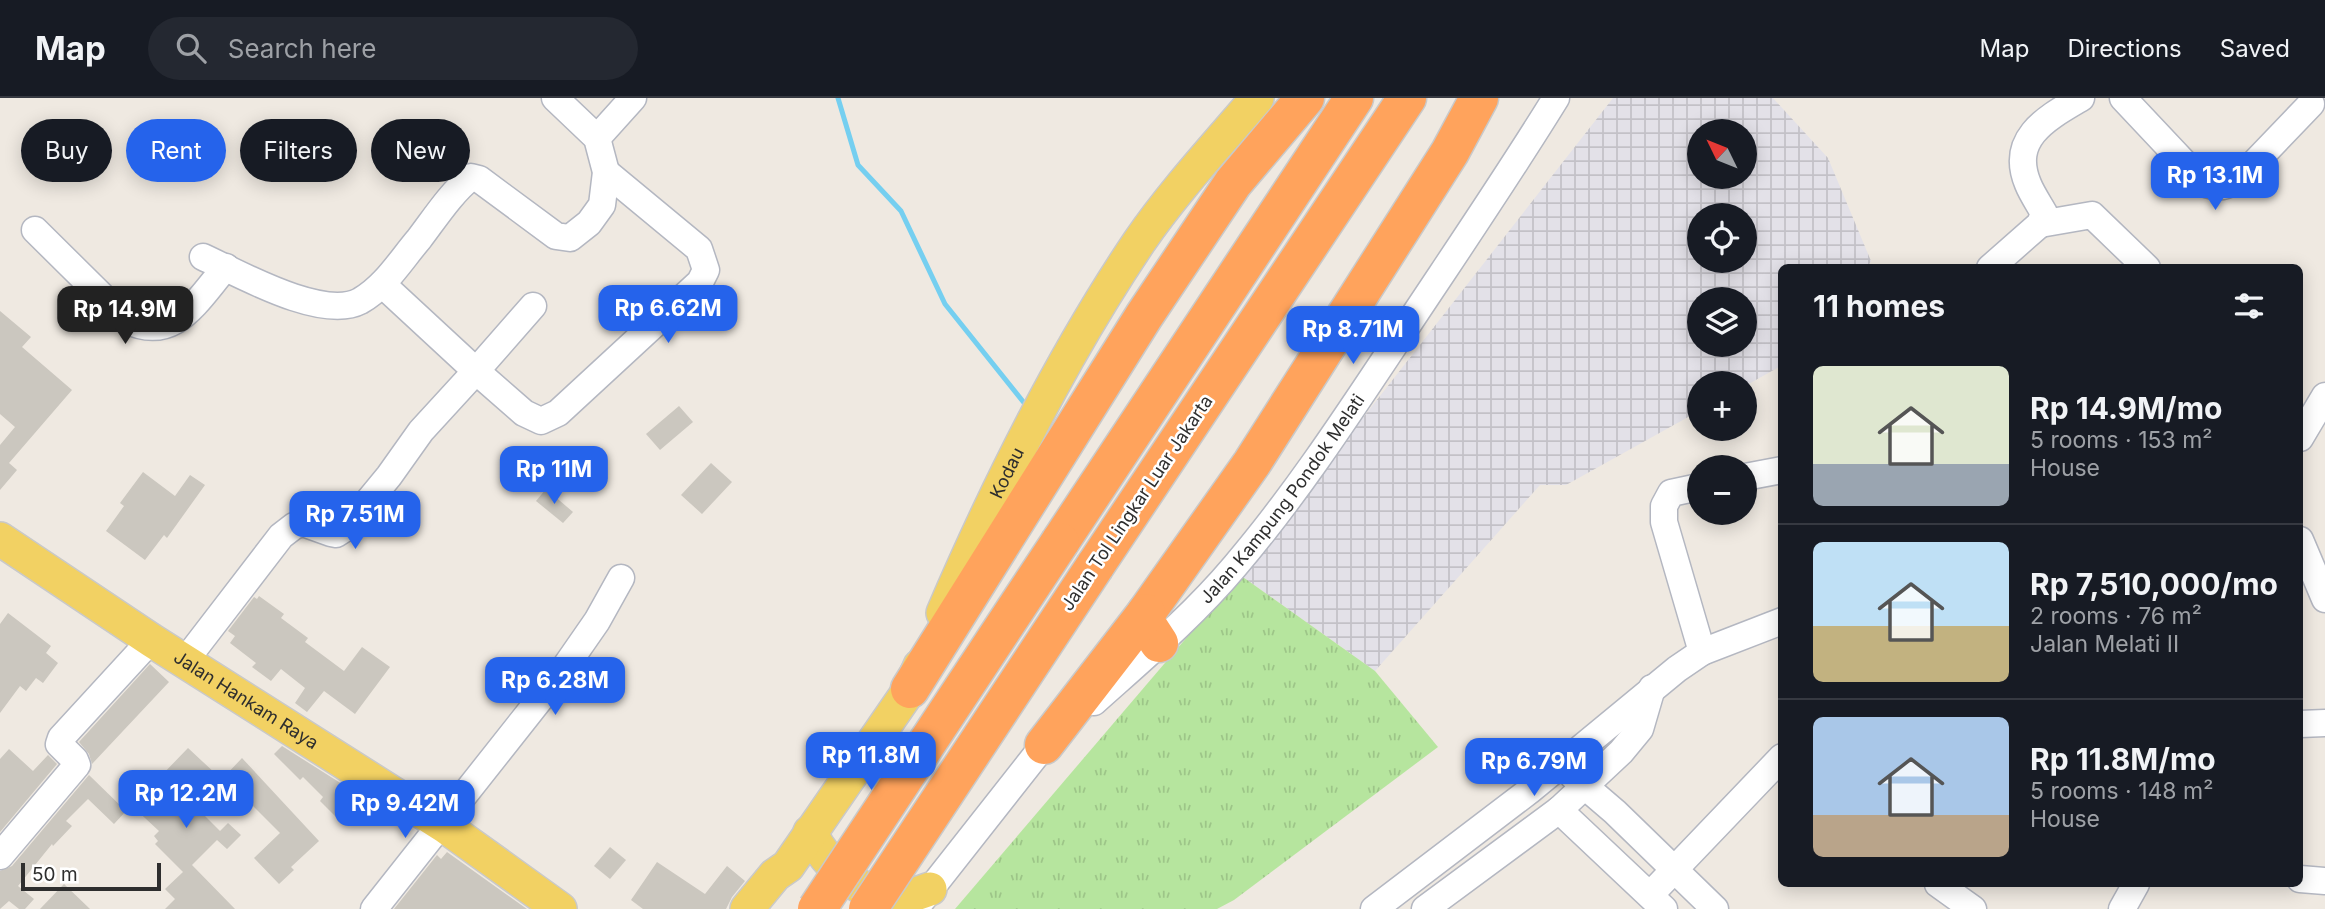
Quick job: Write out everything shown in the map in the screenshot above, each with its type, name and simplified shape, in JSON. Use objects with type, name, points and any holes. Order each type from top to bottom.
[{"type":"highway","points":[[910,689],[1144,316],[1233,183],[1305,98]]},
{"type":"highway","points":[[817,909],[1354,98]]},
{"type":"highway","name":"Jalan Tol Lingkar Luar Jakarta","points":[[868,909],[1407,98]]},
{"type":"highway","points":[[1044,745],[1153,628],[1252,463],[1450,152],[1479,98]]},
{"type":"main road","name":"Kodau","points":[[770,892],[910,689],[983,520],[1014,457],[1092,317],[1140,241],[1174,196],[1257,98]]},
{"type":"main road","name":"Jalan Hankam Raya","points":[[0,539],[151,640],[443,826],[549,906]]},
{"type":"main road","points":[[810,832],[832,866],[865,888],[877,893],[922,899]]},
{"type":"street","points":[[35,230],[126,320],[140,327],[162,327],[181,319],[214,262],[275,291],[317,303],[338,306],[358,302],[382,285],[471,177],[479,178],[556,236],[570,239],[589,223],[602,205],[606,172],[597,138],[555,98]]},
{"type":"street","points":[[597,138],[633,98]]},
{"type":"street","name":"Jalan Kampung Pondok Melati","points":[[1153,628],[1234,568],[1279,512],[1362,395],[1500,188],[1556,98]]},
{"type":"street","points":[[2123,98],[2203,183],[2216,188],[2228,186],[2240,178],[2311,104]]},
{"type":"street","points":[[1995,264],[2040,224],[2044,213],[2027,184],[2022,155],[2035,128],[2064,102]]},
{"type":"street","points":[[382,285],[524,412],[541,421],[558,413],[700,282],[706,270],[699,249],[606,172]]},
{"type":"street","points":[[2040,224],[2092,215],[2143,264]]},
{"type":"street","points":[[185,661],[281,536],[303,523],[331,533],[343,531],[439,410],[533,306]]},
{"type":"street","points":[[2303,433],[2325,396]]},
{"type":"street","points":[[2303,445],[2325,438]]},
{"type":"street","points":[[1757,475],[1778,471]]},
{"type":"street","points":[[1687,490],[1671,493],[1664,506],[1664,522],[1702,652]]},
{"type":"street","points":[[2303,550],[2314,587]]},
{"type":"street","points":[[374,909],[394,887],[397,877],[443,826],[563,670],[597,621],[621,578]]},
{"type":"street","points":[[1374,909],[1652,688],[1702,652],[1778,623]]},
{"type":"street","points":[[0,856],[77,765],[61,746],[60,740],[151,640]]},
{"type":"street","points":[[1420,875],[1440,905],[1559,810],[1621,752],[1640,729],[1652,688]]},
{"type":"street","points":[[2303,724],[2325,723]]},
{"type":"street","points":[[922,899],[1044,745]]},
{"type":"street","points":[[1559,810],[1657,902],[1675,869],[1778,761]]},
{"type":"street","points":[[1559,764],[1715,909]]},
{"type":"street","points":[[2303,878],[2325,881]]},
{"type":"street","points":[[1942,887],[1973,909]]},
{"type":"street","points":[[2122,909],[2134,887]]},
{"type":"shaded area","points":[[1613,98],[1773,98],[1828,158],[1871,261],[1869,264],[1778,264],[1778,368],[1757,379],[1757,371],[1687,371],[1687,418],[1566,485],[1540,485],[1375,671],[1240,575]]},
{"type":"green space","points":[[1240,575],[1375,671],[1438,747],[1234,900],[1217,909],[955,909]]},
{"type":"building","points":[[0,311],[31,337],[22,347],[72,390],[9,463],[17,470],[0,490],[0,445],[15,427],[0,414]]},
{"type":"building","points":[[679,406],[693,422],[660,450],[646,434]]},
{"type":"building","points":[[711,463],[732,482],[702,514],[681,495]]},
{"type":"building","points":[[143,472],[175,496],[190,475],[205,485],[167,538],[164,535],[145,560],[106,531],[124,506],[120,503]]},
{"type":"building","points":[[546,489],[573,512],[563,523],[536,501]]},
{"type":"building","points":[[259,596],[284,614],[281,618],[308,638],[305,642],[344,671],[362,647],[390,667],[355,714],[324,691],[307,712],[295,703],[305,688],[281,669],[271,681],[252,667],[256,663],[230,643],[235,636],[228,631],[254,597],[257,599]]},
{"type":"building","points":[[8,613],[51,646],[46,653],[58,663],[43,683],[36,678],[26,691],[20,686],[0,713],[0,624]]},
{"type":"building","points":[[150,664],[169,682],[92,764],[89,754],[79,742]]},
{"type":"building","points":[[282,746],[364,799],[341,822],[320,801],[323,797],[303,777],[300,780],[274,754]]},
{"type":"building","points":[[188,748],[217,775],[191,802],[220,831],[228,823],[241,835],[227,849],[217,840],[192,865],[235,909],[165,909],[175,899],[165,889],[183,872],[155,844],[158,841],[154,836],[159,831],[132,806]]},
{"type":"building","points":[[9,749],[33,771],[48,755],[57,764],[0,832],[0,759]]},
{"type":"building","points":[[242,758],[319,841],[291,867],[294,870],[279,884],[254,858],[280,833],[224,777]]},
{"type":"building","points":[[89,775],[126,811],[114,824],[88,799],[66,821],[72,826],[53,846],[52,844],[18,886],[34,899],[25,909],[19,909],[9,901],[0,909],[0,871],[12,866]]},
{"type":"building","points":[[610,847],[626,860],[610,879],[594,866]]},
{"type":"building","points":[[447,852],[527,909],[394,909],[437,855],[441,859]]},
{"type":"building","points":[[657,862],[705,894],[727,866],[745,881],[726,909],[643,909],[631,900]]},
{"type":"building","points":[[64,884],[90,909],[40,909]]},
{"type":"waterway","points":[[838,98],[858,165],[901,211],[945,304],[1025,404]]}]
